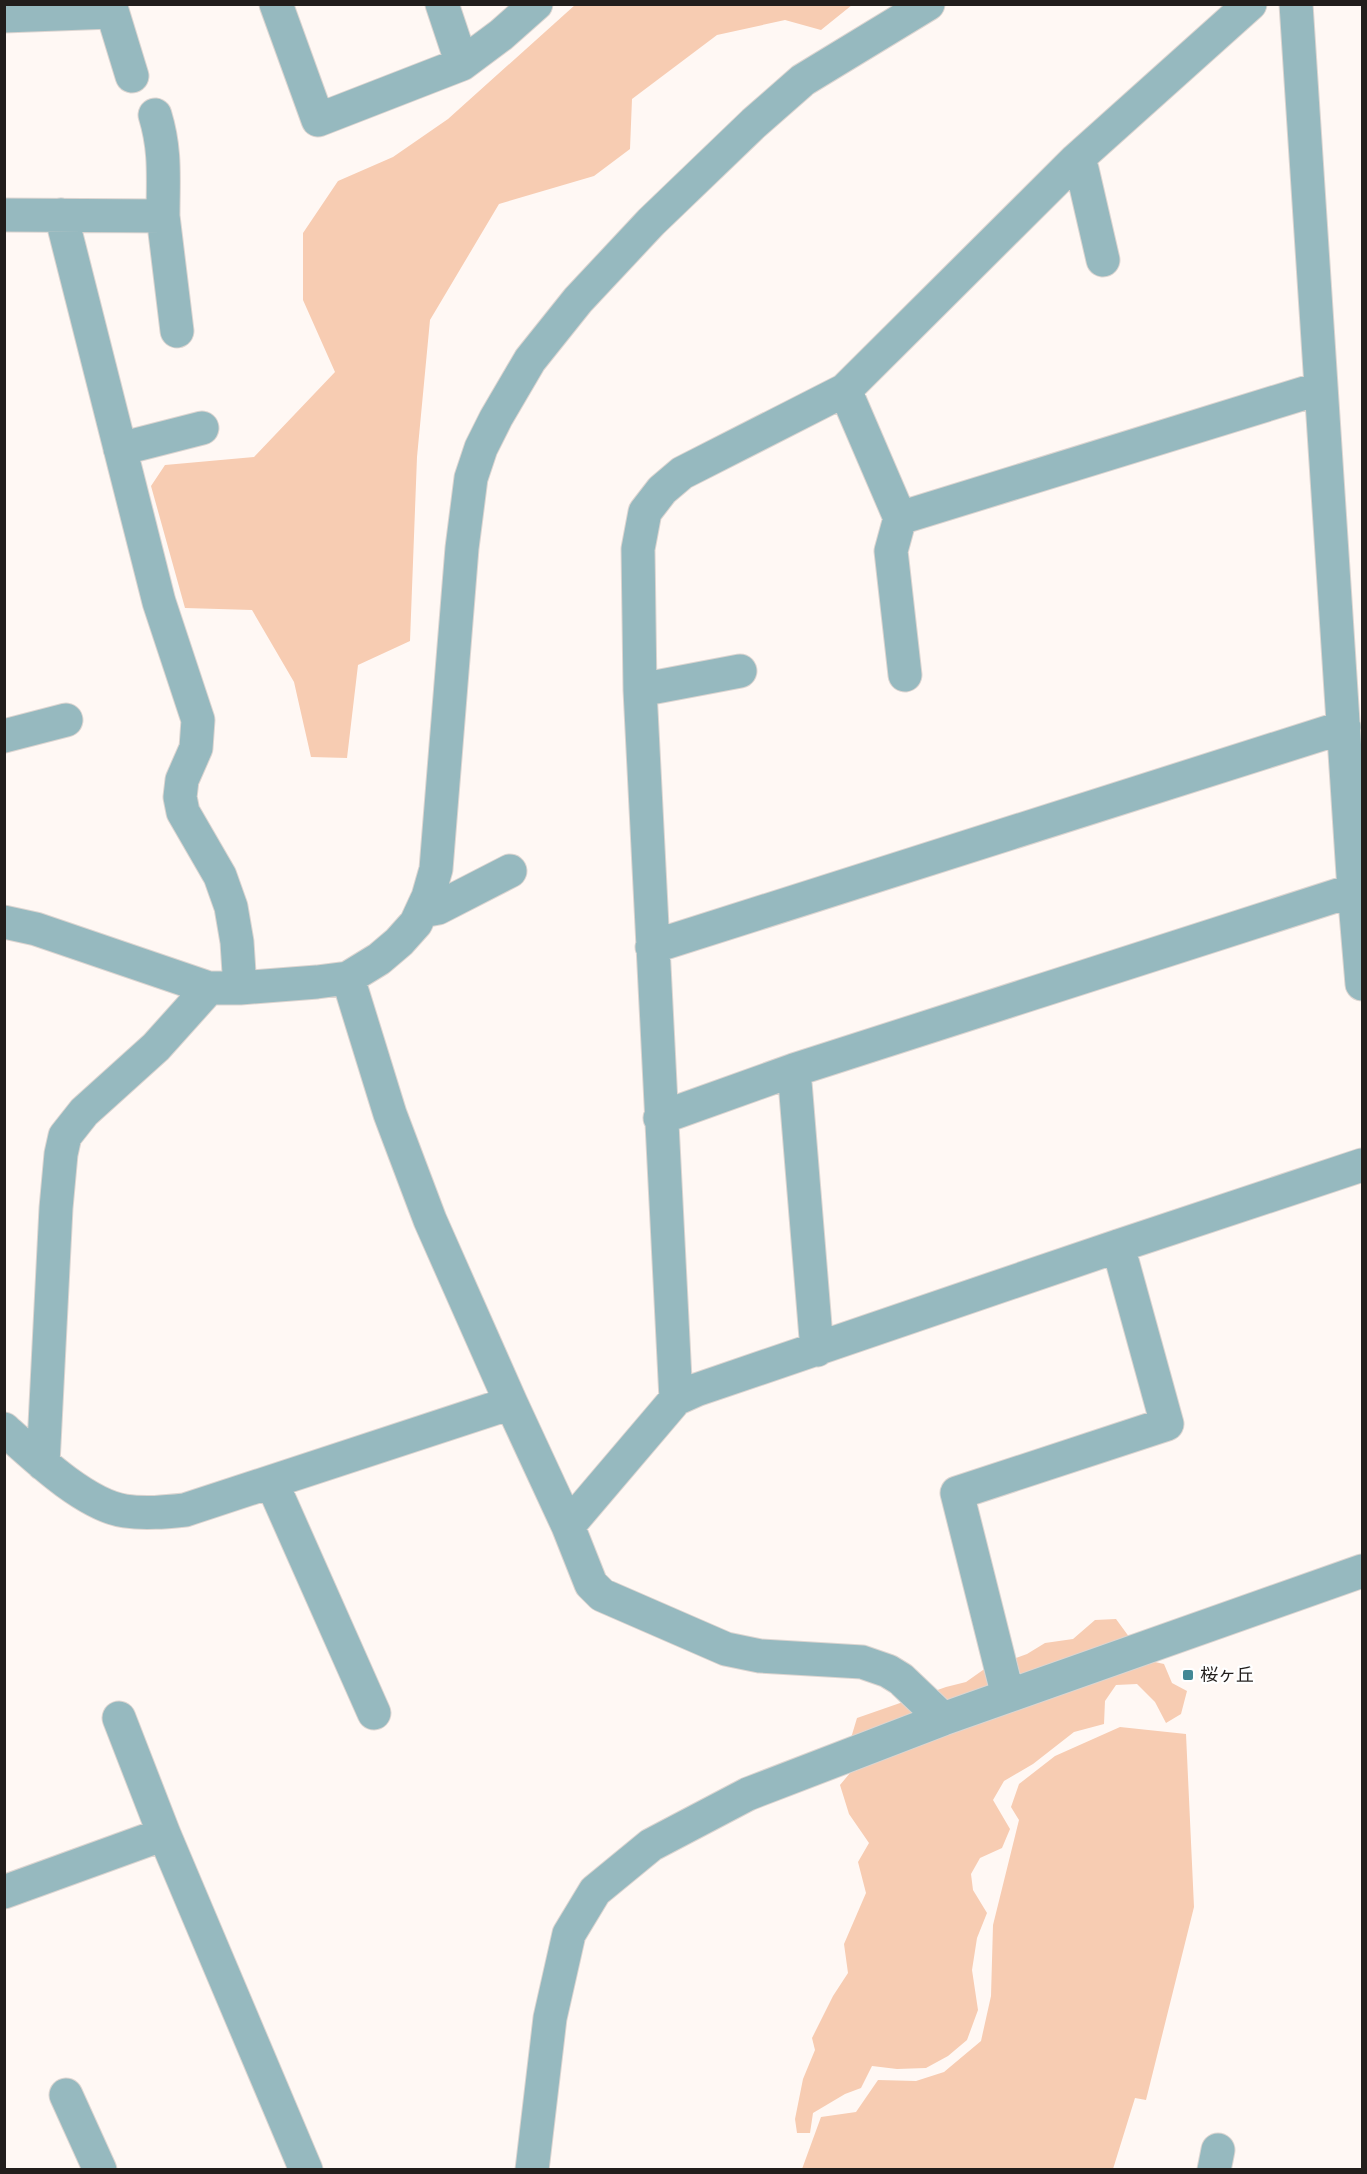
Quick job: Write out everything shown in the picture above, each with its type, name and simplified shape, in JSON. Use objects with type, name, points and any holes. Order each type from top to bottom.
[{"type":"street","points":[[276,4],[318,120],[462,64],[501,35],[536,4]]},
{"type":"street","points":[[442,4],[462,64]]},
{"type":"street","points":[[4,922],[36,929],[225,988],[348,978],[379,959],[399,942],[416,923],[428,897],[436,869],[462,548],[471,478],[481,448],[496,418],[530,360],[578,300],[651,222],[802,80],[928,4]]},
{"type":"street","points":[[676,1399],[640,690],[638,549],[645,512],[662,490],[682,473],[845,390],[1076,160],[1250,4]]},
{"type":"street","points":[[1296,4],[1362,984]]},
{"type":"street","points":[[4,16],[111,8],[132,76]]},
{"type":"street","points":[[155,115],[164,156],[163,216],[177,331]]},
{"type":"street","points":[[1076,160],[1082,169],[1102,260]]},
{"type":"street","points":[[4,215],[163,216]]},
{"type":"street","points":[[43,1464],[56,1209],[65,1136],[84,1113],[225,988],[237,942],[231,907],[220,876],[183,812],[180,797],[182,780],[196,748],[198,720],[159,602],[61,215]]},
{"type":"street","points":[[900,518],[1321,388]]},
{"type":"street","points":[[845,390],[900,518],[891,550],[905,675]]},
{"type":"street","points":[[120,449],[202,428]]},
{"type":"street","points":[[640,690],[740,671]]},
{"type":"street","points":[[4,736],[66,720]]},
{"type":"street","points":[[652,947],[1344,727]]},
{"type":"street","points":[[422,911],[438,908],[510,871]]},
{"type":"street","points":[[660,1118],[794,1070],[1354,890]]},
{"type":"street","points":[[348,978],[390,1114],[426,1209],[568,1526],[591,1584],[602,1595],[726,1649],[760,1656],[862,1662],[879,1668],[901,1679],[943,1719]]},
{"type":"street","points":[[794,1070],[817,1350]]},
{"type":"street","points":[[568,1526],[676,1399],[696,1390],[1118,1246],[1362,1165]]},
{"type":"street","points":[[1008,1696],[957,1493],[1167,1424],[1118,1246]]},
{"type":"street","points":[[4,1429],[43,1464],[99,1503],[124,1511],[158,1513],[185,1510],[272,1483],[511,1403]]},
{"type":"street","points":[[272,1483],[374,1713]]},
{"type":"street","points":[[532,2169],[550,2018],[569,1934],[595,1891],[651,1845],[748,1794],[943,1719],[1362,1571]]},
{"type":"street","points":[[119,1718],[164,1834],[306,2169]]},
{"type":"street","points":[[4,1892],[164,1834]]},
{"type":"street","points":[[66,2095],[100,2169]]},
{"type":"shaded area","points":[[575,5],[852,5],[821,30],[785,20],[717,35],[632,99],[630,149],[594,176],[499,204],[430,320],[417,457],[410,641],[358,665],[347,758],[311,757],[294,682],[252,610],[185,608],[151,486],[165,465],[254,457],[335,372],[303,300],[303,233],[338,181],[393,157],[448,119]]},
{"type":"shaded area","points":[[1116,1619],[1146,1660],[1164,1664],[1172,1683],[1187,1691],[1181,1714],[1166,1723],[1155,1702],[1137,1684],[1116,1685],[1105,1701],[1104,1724],[1074,1732],[1033,1764],[1004,1781],[993,1800],[1010,1829],[1002,1848],[980,1858],[971,1874],[973,1890],[987,1913],[977,1938],[972,1970],[978,2010],[967,2040],[948,2056],[926,2068],[897,2069],[872,2066],[861,2088],[845,2094],[813,2113],[810,2133],[797,2133],[795,2119],[803,2079],[815,2050],[812,2038],[833,1996],[848,1973],[844,1944],[866,1893],[858,1862],[869,1843],[849,1814],[840,1785],[850,1773],[851,1738],[857,1718],[966,1682],[983,1670],[1027,1654],[1045,1643],[1073,1639],[1095,1620]]},
{"type":"shaded area","points":[[1120,1727],[1186,1734],[1194,1907],[1146,2100],[1135,2098],[1113,2169],[802,2169],[821,2117],[856,2112],[878,2080],[916,2081],[944,2072],[981,2041],[991,1996],[993,1925],[1019,1820],[1011,1807],[1019,1784],[1055,1756]]},
{"type":"place","name":"桜ヶ丘","points":[[1188,1675]]}]
